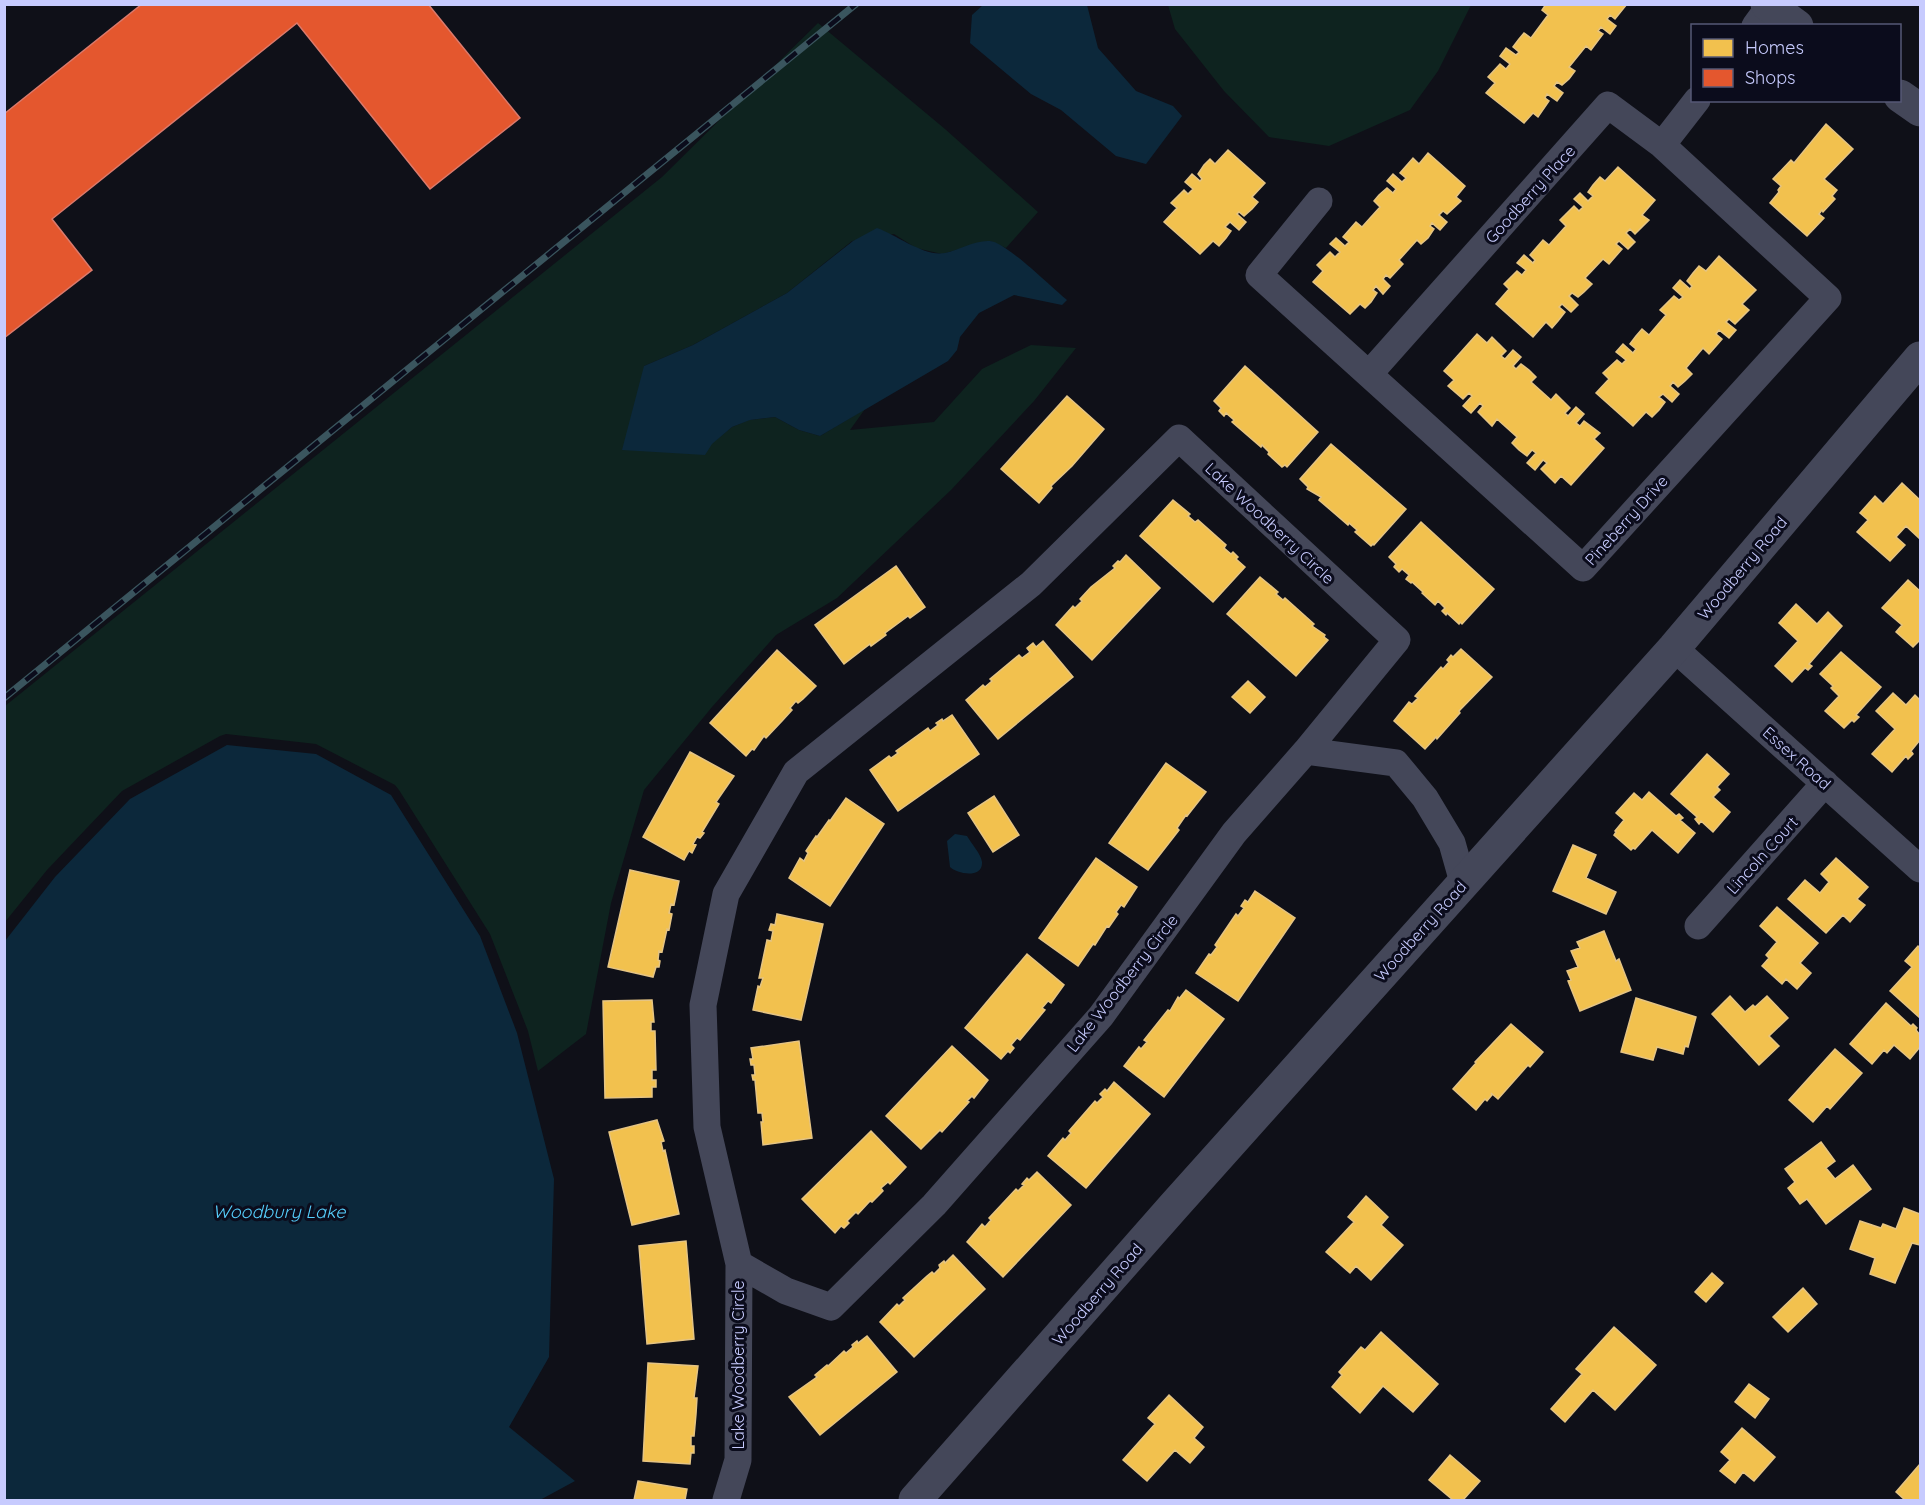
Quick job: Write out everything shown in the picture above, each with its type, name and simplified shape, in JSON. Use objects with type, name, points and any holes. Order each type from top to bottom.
[{"type":"street","points":[[1766,10],[1793,24]]},
{"type":"street","points":[[1901,97],[1920,110]]},
{"type":"street","points":[[1662,145],[1695,102]]},
{"type":"street","name":"Goodberry Place","points":[[1369,375],[1608,105],[1662,145]]},
{"type":"street","name":"Pineberry Drive","points":[[1319,201],[1259,274],[1583,568],[1828,298],[1662,145]]},
{"type":"street","name":"Woodberry Road","points":[[915,1500],[1463,882],[1674,648],[1920,358]]},
{"type":"street","name":"Lake Woodberry Circle","points":[[726,1500],[738,1460],[739,1264],[707,1127],[703,1005],[726,894],[796,772],[1032,584],[1179,438],[1397,640],[1306,751],[1234,833],[1101,1016],[934,1205],[831,1307],[786,1291],[739,1264]]},
{"type":"street","name":"Essex Road","points":[[1674,648],[1920,869]]},
{"type":"street","points":[[1306,751],[1396,763],[1425,798],[1452,843],[1463,882]]},
{"type":"street","name":"Lincoln Court","points":[[1698,926],[1825,783]]},
{"type":"green space","points":[[1168,4],[1471,5],[1438,71],[1410,110],[1329,146],[1269,137],[1224,91],[1175,29]]},
{"type":"green space","points":[[818,23],[945,129],[1038,212],[1006,248],[990,241],[942,254],[916,248],[894,234],[852,241],[787,293],[693,345],[644,366],[711,444],[732,427],[749,420],[775,417],[799,430],[820,436],[865,409],[850,430],[934,422],[982,369],[1031,345],[1076,348],[1034,401],[951,490],[837,598],[776,635],[712,707],[644,790],[611,903],[586,1034],[538,1071],[528,1031],[490,934],[399,790],[395,785],[316,744],[226,734],[122,791],[47,870],[5,922],[5,706],[662,177]]},
{"type":"water","points":[[983,5],[1087,5],[1098,48],[1136,91],[1173,106],[1182,116],[1146,164],[1116,156],[1061,110],[1031,94],[970,43],[972,15]]},
{"type":"water","points":[[877,228],[928,252],[945,253],[979,242],[997,243],[1067,300],[1062,305],[1014,295],[979,313],[960,337],[957,350],[948,361],[820,436],[799,430],[775,417],[750,420],[732,427],[712,444],[705,455],[622,450],[644,366],[693,345],[787,293],[853,241]]},
{"type":"water","name":"Woodbury Lake","points":[[227,745],[316,754],[391,795],[480,936],[517,1033],[554,1179],[549,1357],[509,1427],[575,1481],[540,1500],[5,1500],[5,941],[55,877],[130,799]]},
{"type":"water","points":[[955,834],[967,836],[978,852],[982,862],[978,871],[963,873],[950,867],[947,841]]},
{"type":"building: Homes","points":[[1546,4],[1627,4],[1615,19],[1610,15],[1607,19],[1616,26],[1610,34],[1601,27],[1598,31],[1603,34],[1591,50],[1586,46],[1569,67],[1575,71],[1569,79],[1562,85],[1557,82],[1554,86],[1563,93],[1557,101],[1547,94],[1545,98],[1549,101],[1538,117],[1533,113],[1524,123],[1486,93],[1495,83],[1488,77],[1500,64],[1506,69],[1510,64],[1500,56],[1506,48],[1516,55],[1519,52],[1513,47],[1524,33],[1531,38],[1548,15],[1542,10]]},
{"type":"building: Homes","points":[[1826,124],[1853,149],[1824,179],[1837,190],[1832,196],[1835,199],[1823,212],[1822,210],[1819,214],[1824,218],[1807,236],[1770,203],[1781,186],[1773,179],[1791,160],[1794,163]]},
{"type":"building: Homes","points":[[1228,150],[1265,183],[1252,197],[1258,202],[1252,209],[1244,216],[1239,212],[1237,214],[1246,222],[1239,230],[1230,222],[1225,227],[1231,231],[1219,246],[1213,241],[1200,254],[1164,222],[1177,208],[1171,203],[1184,190],[1188,194],[1193,189],[1185,182],[1192,174],[1200,181],[1202,179],[1198,174],[1204,165],[1210,159],[1215,164]]},
{"type":"building: Homes","points":[[1428,153],[1465,186],[1456,197],[1461,201],[1447,214],[1443,211],[1439,215],[1447,222],[1440,230],[1432,223],[1430,226],[1434,229],[1428,238],[1421,244],[1417,240],[1399,260],[1403,264],[1390,278],[1386,275],[1383,279],[1390,286],[1383,294],[1376,286],[1373,290],[1377,293],[1371,302],[1365,308],[1360,304],[1350,314],[1313,282],[1323,271],[1317,265],[1330,252],[1335,257],[1340,252],[1330,244],[1336,238],[1345,246],[1349,242],[1343,237],[1356,222],[1362,227],[1380,207],[1374,201],[1379,195],[1387,188],[1393,193],[1396,189],[1387,181],[1393,174],[1402,182],[1406,178],[1400,173],[1413,158],[1419,164]]},
{"type":"building: Homes","points":[[1618,167],[1655,200],[1642,215],[1649,220],[1635,234],[1630,229],[1626,233],[1635,242],[1628,249],[1619,241],[1616,244],[1622,249],[1609,264],[1603,259],[1585,278],[1592,284],[1584,292],[1578,297],[1572,293],[1569,296],[1578,305],[1571,312],[1562,304],[1559,307],[1565,312],[1552,328],[1546,322],[1533,337],[1496,304],[1509,289],[1504,284],[1517,271],[1522,275],[1526,270],[1517,263],[1524,255],[1533,263],[1535,260],[1530,255],[1543,240],[1549,245],[1566,226],[1560,220],[1574,206],[1579,211],[1583,207],[1574,199],[1580,193],[1588,201],[1593,196],[1588,192],[1600,177],[1605,181]]},
{"type":"building: Homes","points":[[1719,256],[1756,290],[1742,304],[1749,310],[1735,324],[1729,319],[1726,322],[1736,330],[1729,338],[1719,330],[1716,334],[1722,339],[1709,354],[1703,348],[1686,368],[1692,374],[1685,381],[1678,387],[1673,382],[1670,386],[1679,394],[1672,402],[1663,394],[1659,397],[1665,402],[1659,410],[1652,417],[1646,412],[1633,426],[1596,393],[1609,379],[1603,373],[1617,360],[1622,364],[1626,360],[1616,352],[1623,344],[1633,353],[1636,349],[1630,344],[1642,329],[1649,335],[1666,315],[1660,310],[1674,296],[1679,300],[1683,297],[1673,288],[1680,280],[1690,289],[1692,286],[1687,281],[1699,266],[1706,271]]},
{"type":"building: Homes","points":[[1477,334],[1487,343],[1492,337],[1506,351],[1501,356],[1505,359],[1513,350],[1521,357],[1513,366],[1516,369],[1521,364],[1529,370],[1536,377],[1531,382],[1551,400],[1556,394],[1570,408],[1565,413],[1568,416],[1576,407],[1584,414],[1576,423],[1580,426],[1584,421],[1600,433],[1594,439],[1604,448],[1571,485],[1561,476],[1555,483],[1541,469],[1547,463],[1543,460],[1535,470],[1527,463],[1536,453],[1532,450],[1527,456],[1519,450],[1512,443],[1517,437],[1497,419],[1492,426],[1478,412],[1483,406],[1480,403],[1471,413],[1463,406],[1472,396],[1469,393],[1463,399],[1448,386],[1454,380],[1444,371]]},
{"type":"building: Homes","points":[[1245,366],[1318,432],[1287,467],[1285,465],[1282,467],[1262,445],[1261,447],[1232,422],[1234,420],[1226,413],[1224,416],[1219,411],[1221,408],[1214,401]]},
{"type":"building: Homes","points":[[1067,396],[1104,429],[1051,486],[1052,488],[1039,503],[1001,469]]},
{"type":"building: Homes","points":[[1331,444],[1406,509],[1374,545],[1371,546],[1355,532],[1357,530],[1319,500],[1321,497],[1307,489],[1308,487],[1300,479]]},
{"type":"building: Homes","points":[[1902,483],[1920,500],[1920,539],[1906,526],[1896,537],[1905,545],[1890,561],[1857,532],[1868,520],[1860,513],[1875,496],[1883,504]]},
{"type":"building: Homes","points":[[1173,500],[1190,514],[1188,516],[1195,522],[1198,520],[1226,545],[1224,548],[1231,554],[1233,552],[1238,557],[1236,559],[1245,567],[1213,602],[1140,536]]},
{"type":"building: Homes","points":[[1421,522],[1494,589],[1462,624],[1447,613],[1446,615],[1442,611],[1445,608],[1438,601],[1435,605],[1406,579],[1409,575],[1402,569],[1399,572],[1394,567],[1396,564],[1389,557]]},
{"type":"building: Homes","points":[[1126,555],[1160,588],[1092,660],[1056,625],[1073,606],[1075,608],[1082,601],[1080,599],[1091,587],[1115,568],[1113,566]]},
{"type":"building: Homes","points":[[896,566],[925,607],[910,618],[908,616],[885,633],[886,635],[844,664],[815,625]]},
{"type":"building: Homes","points":[[1260,577],[1278,592],[1276,594],[1283,600],[1285,598],[1314,624],[1312,626],[1328,640],[1296,676],[1227,614]]},
{"type":"building: Homes","points":[[1908,580],[1920,591],[1920,640],[1913,647],[1896,632],[1902,625],[1882,608]]},
{"type":"building: Homes","points":[[1796,604],[1817,624],[1828,612],[1842,626],[1809,664],[1812,666],[1808,670],[1805,668],[1792,682],[1775,666],[1798,641],[1779,623]]},
{"type":"building: Homes","points":[[1043,641],[1073,677],[998,739],[966,700],[983,685],[985,687],[992,681],[990,679],[1019,655],[1022,658],[1030,652],[1027,648],[1033,643],[1036,647]]},
{"type":"building: Homes","points":[[1461,649],[1492,677],[1459,711],[1460,713],[1437,739],[1436,737],[1425,749],[1394,721],[1409,702],[1412,704],[1418,698],[1415,696],[1441,667],[1443,669],[1451,655],[1453,657]]},
{"type":"building: Homes","points":[[777,650],[816,686],[798,703],[796,701],[790,708],[792,710],[782,721],[746,756],[710,723]]},
{"type":"building: Homes","points":[[1841,652],[1881,687],[1856,715],[1859,717],[1844,728],[1825,711],[1839,696],[1831,688],[1833,686],[1820,674]]},
{"type":"building: Homes","points":[[1248,681],[1265,697],[1250,713],[1232,697]]},
{"type":"building: Homes","points":[[1893,693],[1906,705],[1915,695],[1920,700],[1920,740],[1911,751],[1913,754],[1908,759],[1906,756],[1892,772],[1872,754],[1895,729],[1876,711]]},
{"type":"building: Homes","points":[[952,715],[979,754],[898,811],[870,770],[889,756],[891,758],[898,753],[896,751],[928,728],[930,731],[938,725],[936,723]]},
{"type":"building: Homes","points":[[690,752],[734,776],[716,802],[719,804],[702,832],[704,833],[700,838],[697,837],[692,853],[689,851],[684,860],[643,837]]},
{"type":"building: Homes","points":[[1707,754],[1729,774],[1717,787],[1720,790],[1713,797],[1730,812],[1713,832],[1701,821],[1699,824],[1695,819],[1697,817],[1671,794]]},
{"type":"building: Homes","points":[[1166,763],[1206,792],[1186,815],[1177,828],[1179,830],[1148,870],[1109,843]]},
{"type":"building: Homes","points":[[1649,792],[1676,816],[1679,814],[1683,818],[1680,820],[1695,833],[1678,853],[1652,830],[1635,849],[1631,850],[1614,835],[1624,820],[1616,813],[1634,793],[1642,800]]},
{"type":"building: Homes","points":[[994,796],[1019,835],[993,852],[968,813]]},
{"type":"building: Homes","points":[[846,798],[884,824],[830,906],[789,878],[800,858],[804,861],[808,853],[806,851],[816,836]]},
{"type":"building: Homes","points":[[1573,845],[1596,855],[1586,878],[1616,892],[1606,914],[1553,891]]},
{"type":"building: Homes","points":[[1096,858],[1137,887],[1124,907],[1121,905],[1109,927],[1107,926],[1078,966],[1039,938]]},
{"type":"building: Homes","points":[[1836,858],[1868,887],[1857,899],[1865,905],[1850,922],[1843,915],[1826,933],[1788,899],[1805,880],[1820,893],[1829,882],[1821,874]]},
{"type":"building: Homes","points":[[630,870],[679,881],[674,905],[671,904],[669,913],[672,914],[669,930],[667,929],[662,952],[659,951],[659,967],[656,967],[653,977],[608,967]]},
{"type":"building: Homes","points":[[1255,891],[1295,918],[1238,1001],[1196,973],[1209,954],[1211,955],[1217,947],[1215,945],[1236,914],[1238,916],[1244,908],[1241,906],[1245,900],[1248,902]]},
{"type":"building: Homes","points":[[1777,907],[1818,943],[1800,963],[1811,973],[1797,989],[1786,979],[1782,984],[1762,966],[1769,958],[1766,955],[1777,942],[1760,926]]},
{"type":"building: Homes","points":[[777,914],[823,924],[801,1020],[753,1010],[758,986],[760,987],[763,978],[759,978],[767,940],[771,941],[773,931],[769,930],[771,924],[775,925]]},
{"type":"building: Homes","points":[[1604,931],[1616,961],[1619,959],[1631,990],[1580,1011],[1568,981],[1571,980],[1567,971],[1578,967],[1571,951],[1580,948],[1577,942]]},
{"type":"building: Homes","points":[[1918,946],[1920,948],[1920,1018],[1890,991],[1912,967],[1905,961]]},
{"type":"building: Homes","points":[[1027,954],[1064,985],[1051,1003],[1048,1001],[1042,1008],[1045,1010],[1020,1040],[1017,1038],[1011,1045],[1014,1048],[1010,1053],[1008,1051],[1001,1059],[965,1028]]},
{"type":"building: Homes","points":[[1186,990],[1224,1019],[1164,1097],[1124,1066],[1139,1047],[1141,1049],[1147,1042],[1144,1040]]},
{"type":"building: Homes","points":[[1730,996],[1745,1012],[1753,1005],[1755,1007],[1767,996],[1788,1018],[1769,1036],[1779,1046],[1759,1065],[1712,1014]]},
{"type":"building: Homes","points":[[1636,998],[1696,1017],[1688,1047],[1685,1046],[1683,1054],[1657,1047],[1653,1060],[1621,1052]]},
{"type":"building: Homes","points":[[652,1000],[654,1022],[651,1022],[651,1031],[655,1031],[656,1070],[652,1070],[652,1080],[656,1080],[656,1087],[652,1087],[652,1097],[605,1098],[603,1001]]},
{"type":"building: Homes","points":[[1886,1003],[1911,1026],[1913,1024],[1917,1028],[1920,1035],[1920,1047],[1910,1059],[1894,1045],[1887,1053],[1884,1050],[1872,1064],[1850,1044]]},
{"type":"building: Homes","points":[[1511,1024],[1543,1052],[1530,1067],[1528,1065],[1498,1099],[1491,1093],[1487,1101],[1485,1099],[1476,1110],[1453,1089]]},
{"type":"building: Homes","points":[[799,1041],[812,1138],[763,1145],[762,1113],[758,1113],[755,1080],[752,1075],[755,1075],[754,1065],[751,1065],[750,1059],[753,1059],[751,1048]]},
{"type":"building: Homes","points":[[952,1046],[988,1080],[974,1098],[972,1096],[967,1101],[969,1102],[942,1132],[940,1130],[921,1149],[886,1116]]},
{"type":"building: Homes","points":[[1835,1049],[1862,1073],[1830,1109],[1827,1106],[1813,1122],[1789,1100]]},
{"type":"building: Homes","points":[[1114,1082],[1150,1114],[1086,1188],[1048,1156],[1063,1138],[1065,1140],[1071,1133],[1069,1131],[1095,1101],[1097,1103],[1103,1097],[1100,1094],[1105,1089],[1107,1091]]},
{"type":"building: Homes","points":[[657,1120],[664,1141],[661,1142],[663,1151],[665,1150],[679,1214],[632,1225],[609,1132]]},
{"type":"building: Homes","points":[[871,1131],[906,1167],[890,1184],[888,1182],[881,1188],[883,1191],[872,1202],[870,1201],[858,1214],[856,1212],[844,1228],[841,1226],[835,1233],[802,1199]]},
{"type":"building: Homes","points":[[1821,1142],[1835,1161],[1826,1168],[1835,1179],[1853,1165],[1871,1189],[1826,1224],[1807,1199],[1800,1204],[1788,1188],[1795,1182],[1785,1169]]},
{"type":"building: Homes","points":[[1037,1172],[1071,1205],[1003,1277],[967,1242],[982,1224],[985,1227],[991,1220],[989,1218],[1016,1189],[1018,1191],[1024,1185],[1022,1184],[1027,1178],[1029,1180]]},
{"type":"building: Homes","points":[[1366,1196],[1388,1217],[1381,1225],[1403,1245],[1371,1280],[1356,1266],[1350,1273],[1326,1252],[1354,1222],[1348,1217]]},
{"type":"building: Homes","points":[[1904,1208],[1920,1214],[1920,1245],[1912,1243],[1895,1283],[1870,1274],[1875,1258],[1850,1249],[1860,1221],[1881,1228],[1883,1224],[1896,1229]]},
{"type":"building: Homes","points":[[686,1241],[694,1339],[647,1344],[639,1246]]},
{"type":"building: Homes","points":[[953,1255],[985,1289],[914,1357],[880,1322],[897,1304],[899,1306],[905,1300],[903,1298],[932,1272],[934,1274],[940,1268],[939,1265],[944,1261],[945,1263]]},
{"type":"building: Homes","points":[[1712,1273],[1723,1283],[1706,1302],[1695,1292]]},
{"type":"building: Homes","points":[[1803,1288],[1817,1304],[1788,1332],[1773,1317]]},
{"type":"building: Homes","points":[[1614,1327],[1656,1365],[1615,1410],[1593,1390],[1565,1422],[1551,1409],[1582,1374],[1576,1369]]},
{"type":"building: Homes","points":[[1381,1332],[1438,1384],[1413,1412],[1383,1386],[1360,1413],[1332,1387],[1342,1375],[1339,1372],[1361,1347],[1365,1350]]},
{"type":"building: Homes","points":[[867,1336],[897,1372],[820,1435],[789,1397],[817,1377],[815,1375],[844,1351],[846,1353],[853,1347],[852,1345]]},
{"type":"building: Homes","points":[[648,1363],[698,1366],[694,1398],[697,1398],[694,1436],[691,1436],[694,1453],[691,1453],[690,1464],[643,1461]]},
{"type":"building: Homes","points":[[1749,1384],[1769,1399],[1755,1418],[1735,1402]]},
{"type":"building: Homes","points":[[1169,1395],[1203,1427],[1194,1438],[1204,1447],[1190,1463],[1175,1450],[1147,1481],[1123,1460],[1155,1424],[1148,1418]]},
{"type":"building: Homes","points":[[1742,1428],[1775,1457],[1754,1481],[1743,1472],[1735,1483],[1720,1471],[1730,1460],[1721,1452]]},
{"type":"building: Homes","points":[[1450,1455],[1480,1481],[1463,1500],[1453,1500],[1429,1480]]},
{"type":"building: Homes","points":[[1920,1464],[1920,1500],[1905,1500],[1896,1492]]},
{"type":"building: Homes","points":[[638,1481],[687,1489],[685,1500],[634,1500]]},
{"type":"building: Shops","points":[[142,4],[428,4],[520,118],[430,189],[297,23],[52,219],[92,270],[4,338],[4,114]]},
{"type":"railway","points":[[4,698],[856,4]]}]
